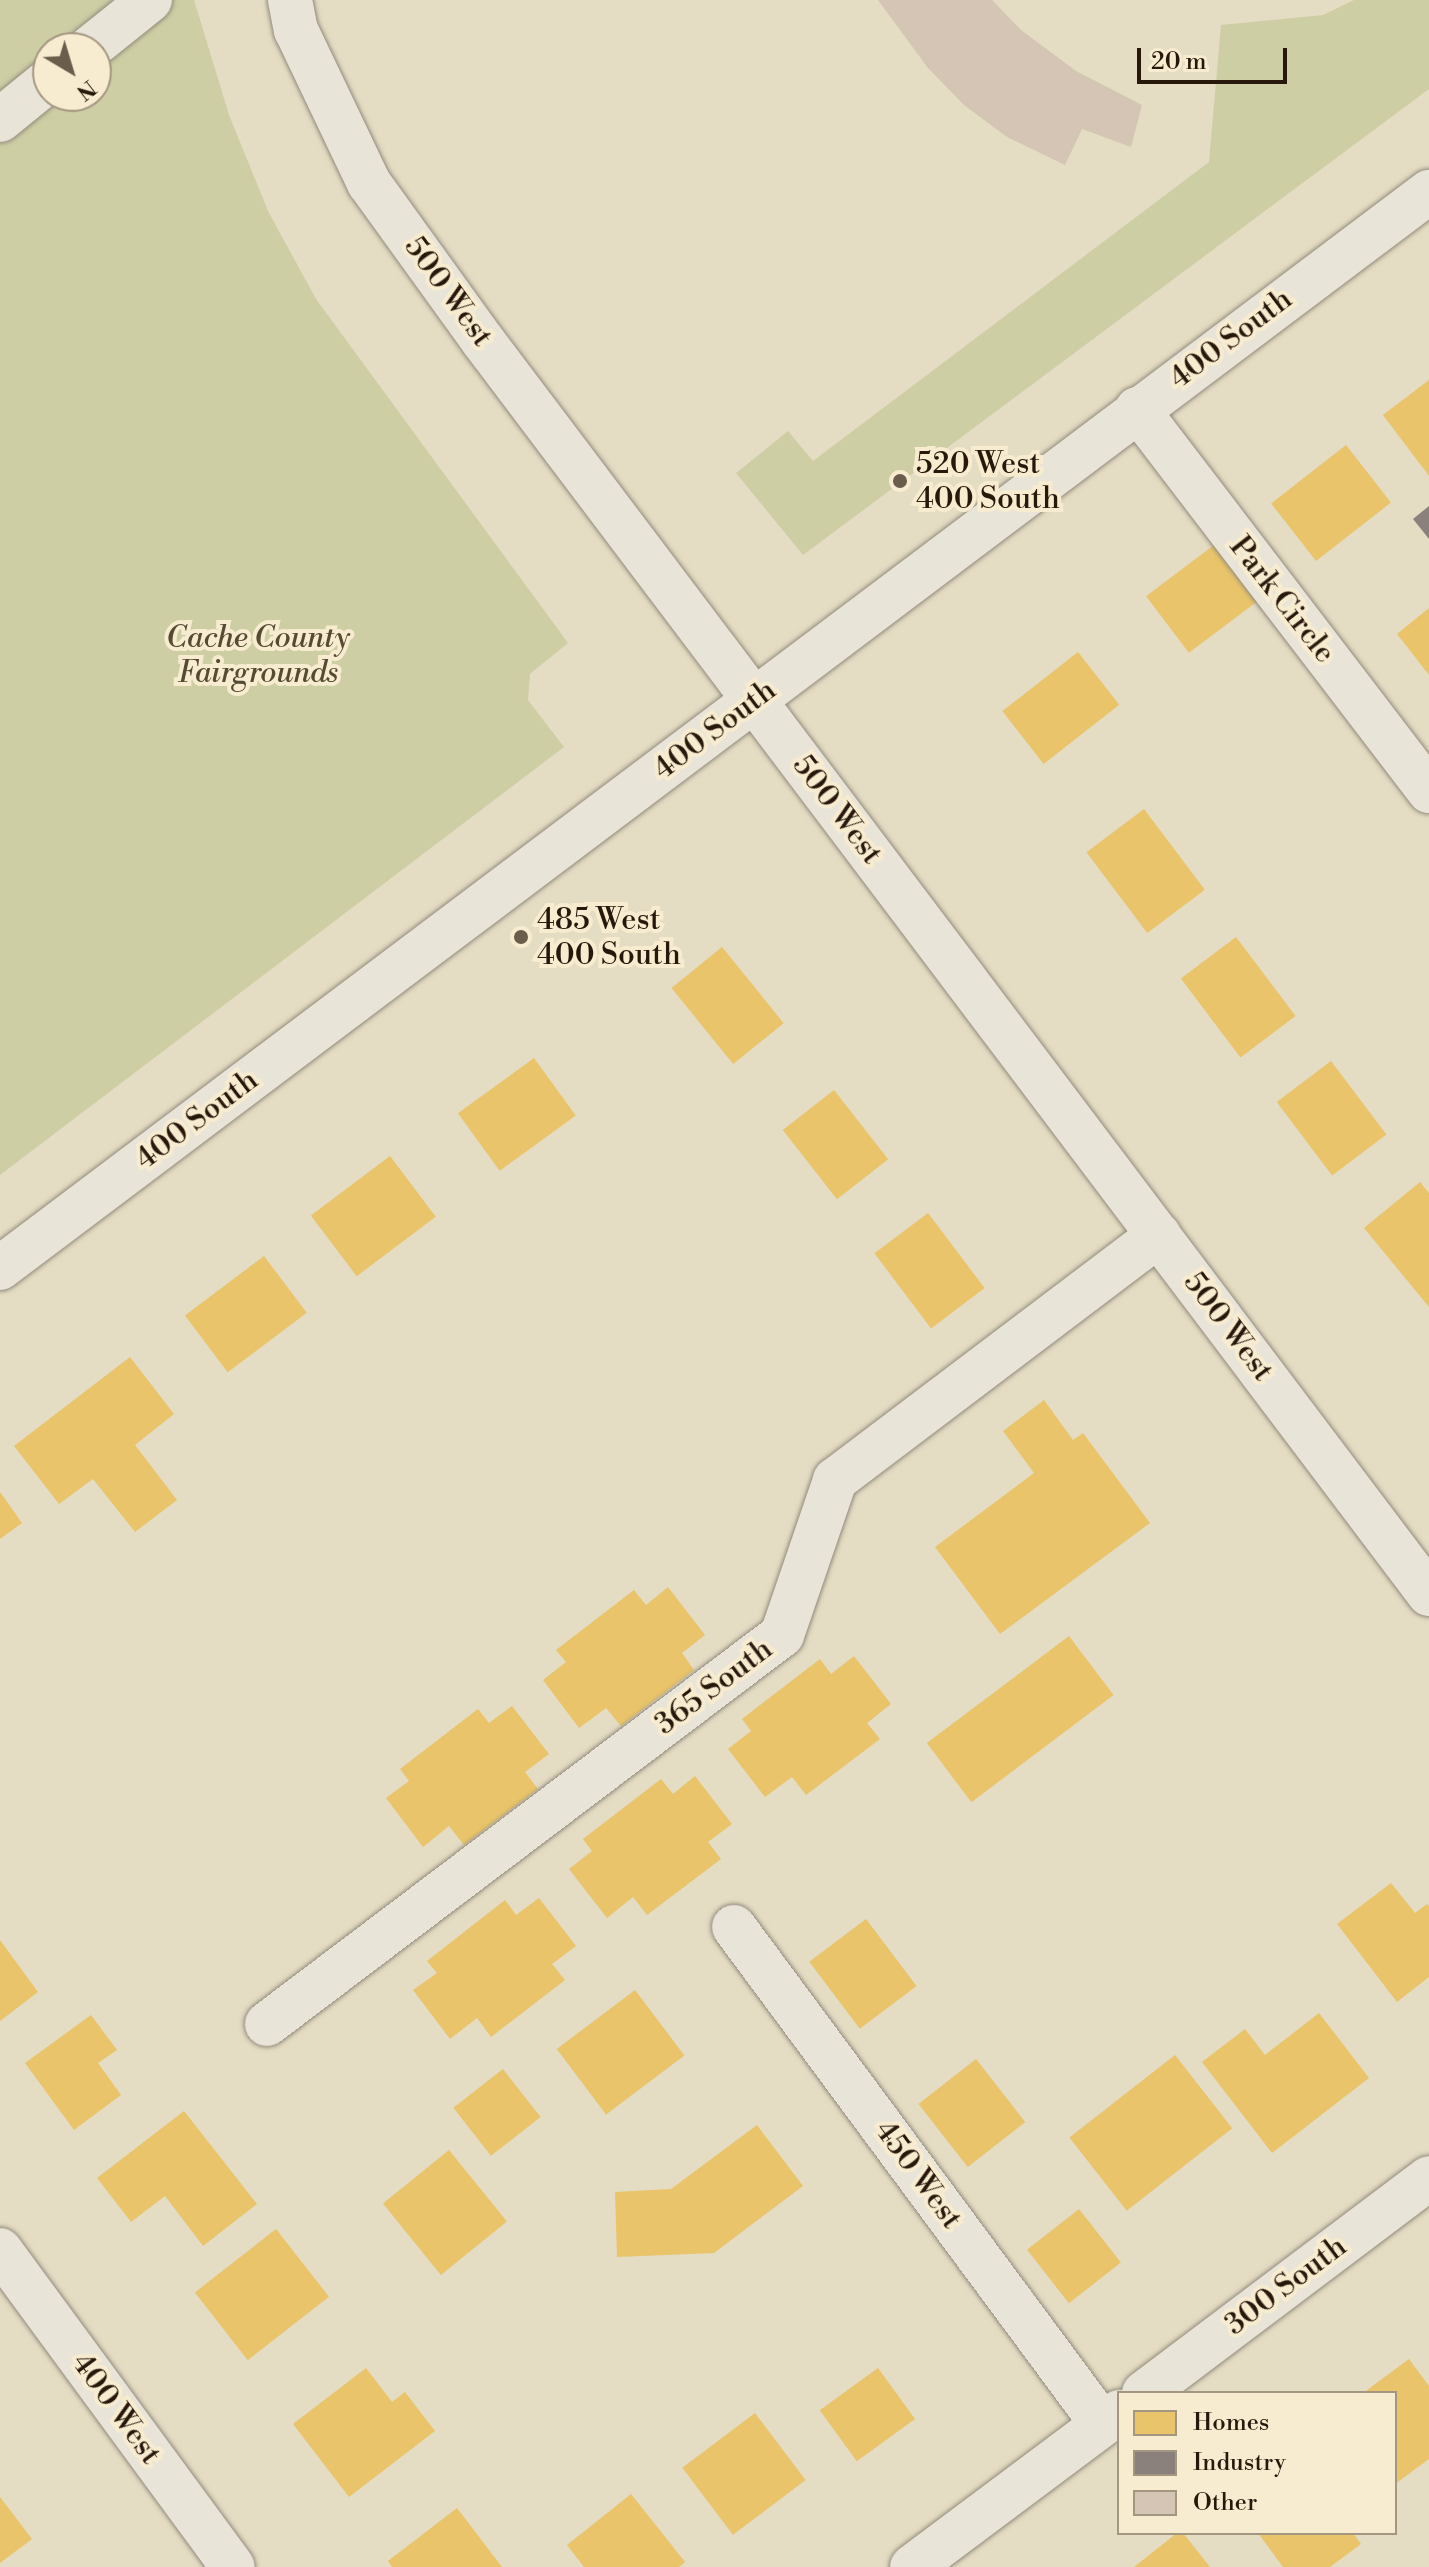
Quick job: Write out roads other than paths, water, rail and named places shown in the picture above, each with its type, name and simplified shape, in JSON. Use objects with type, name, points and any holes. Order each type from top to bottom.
[{"type":"street","points":[[110,32],[150,0]]},
{"type":"street","name":"500 West","points":[[290,0],[296,30],[369,183],[483,341],[1429,1594]]},
{"type":"street","points":[[0,120],[32,94]]},
{"type":"street","name":"400 South","points":[[0,1268],[1429,192]]},
{"type":"street","name":"Park Circle","points":[[1137,409],[1429,791]]},
{"type":"street","name":"365 South","points":[[267,2024],[782,1635],[835,1480],[1159,1235]]},
{"type":"street","name":"450 West","points":[[734,1927],[1111,2418]]},
{"type":"street","name":"300 South","points":[[1147,2391],[1429,2178]]},
{"type":"street","name":"400 West","points":[[0,2250],[233,2567]]},
{"type":"street","points":[[912,2567],[1111,2418]]},
{"type":"place","name":"520 West 400 South","points":[[900,481]]},
{"type":"place","name":"485 West 400 South","points":[[521,937]]},
{"type":"park label","name":"Cache County Fairgrounds","points":[[258,655]]}]
